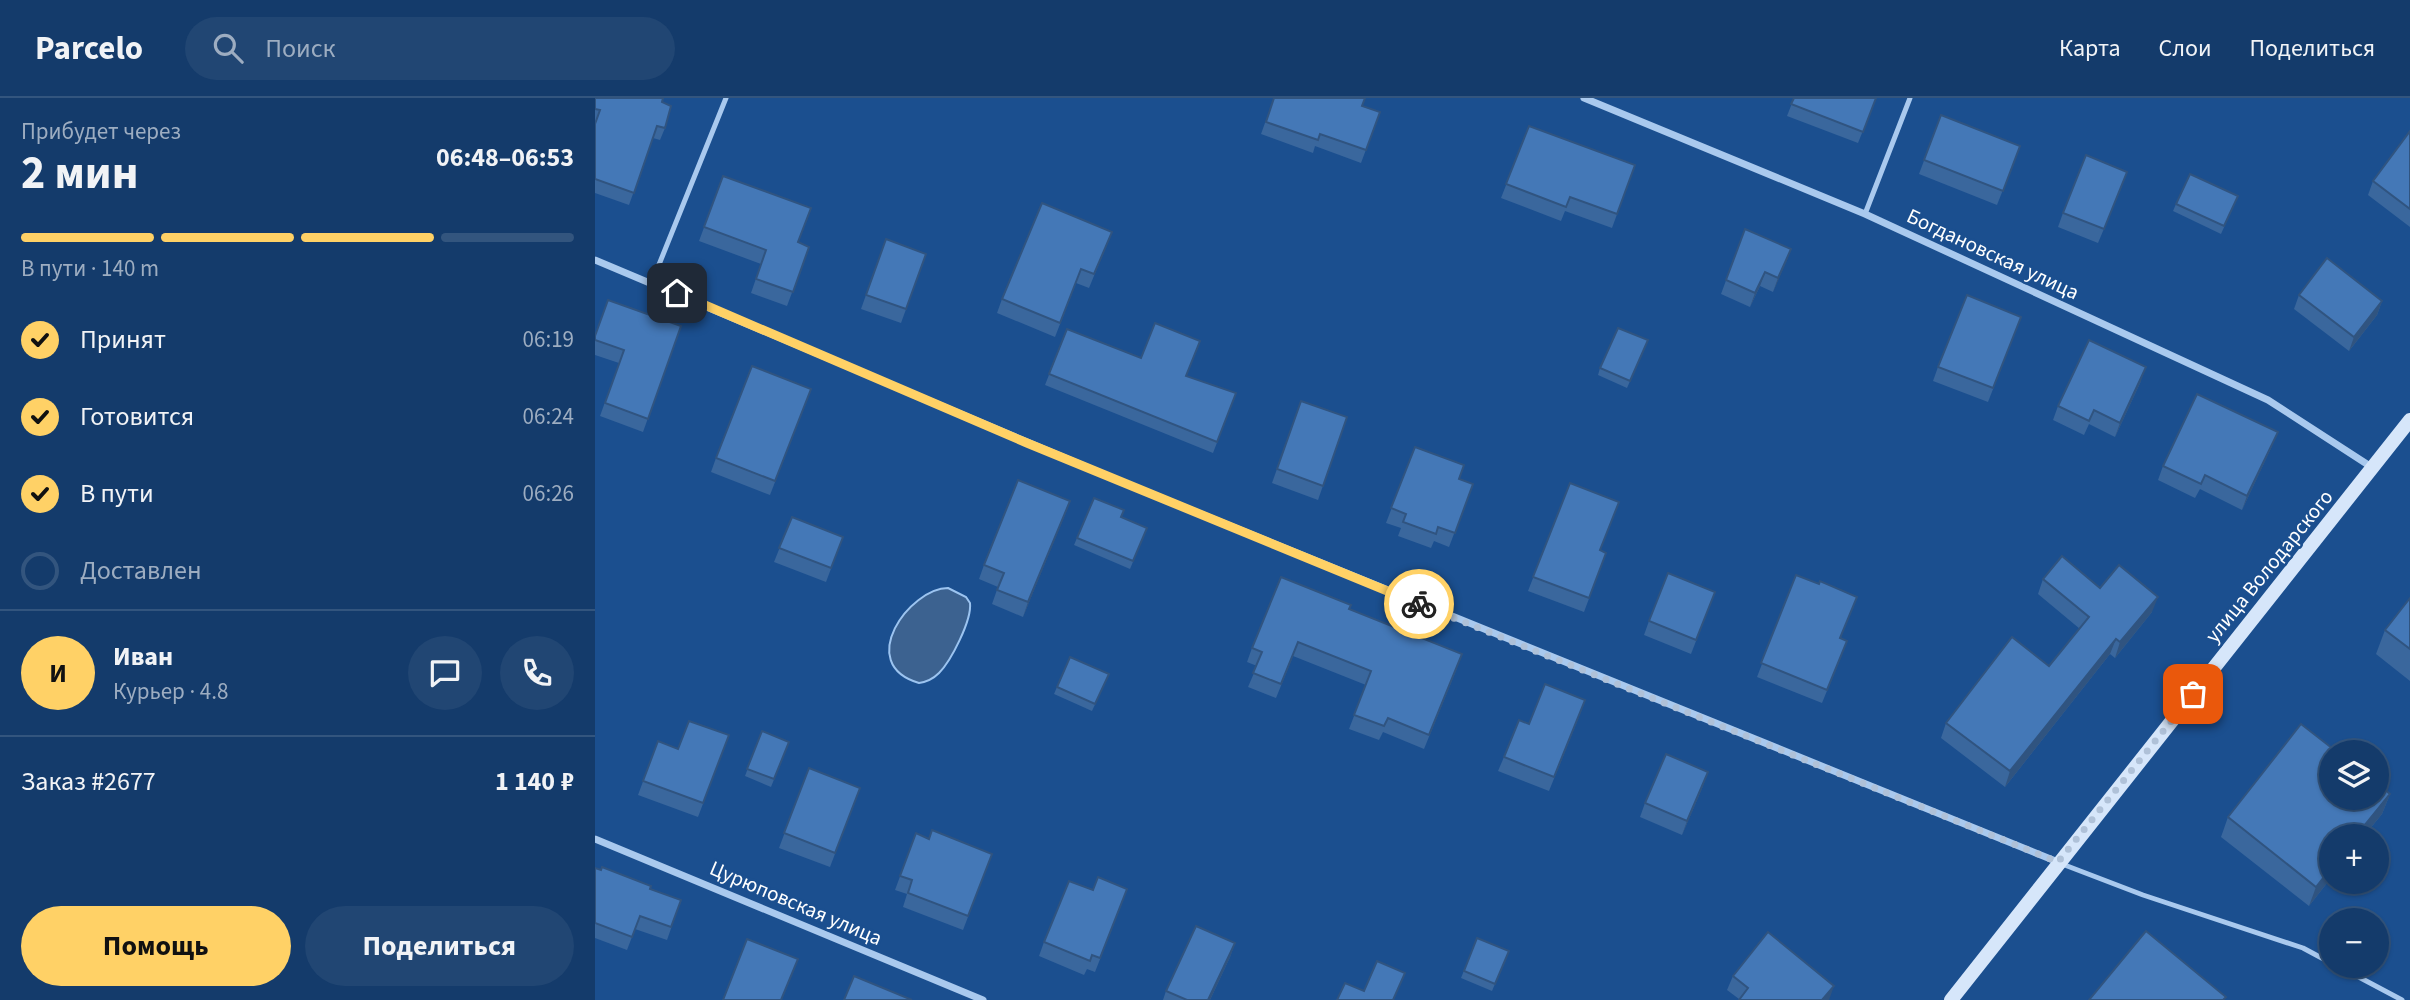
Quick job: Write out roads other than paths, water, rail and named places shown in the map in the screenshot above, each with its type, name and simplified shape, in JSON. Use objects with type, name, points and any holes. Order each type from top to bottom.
[{"type":"main road","name":"улица Володарского","points":[[1951,1000],[2058,862],[2374,469],[2410,420]]},
{"type":"street","name":"Богдановская улица","points":[[1584,98],[1865,214],[2268,400],[2374,469]]},
{"type":"street","points":[[595,260],[1127,485],[2058,862]]},
{"type":"street","name":"Цурюповская улица","points":[[595,839],[983,1000]]},
{"type":"lane","points":[[652,282],[726,98]]},
{"type":"lane","points":[[1865,214],[1910,98]]},
{"type":"lane","points":[[2058,862],[2143,895],[2303,948],[2319,956]]},
{"type":"lane","points":[[2360,978],[2402,1000]]},
{"type":"water","points":[[948,588],[966,597],[970,603],[968,619],[955,650],[944,667],[932,679],[919,683],[900,673],[891,660],[890,645],[895,628],[918,600],[933,591]]}]
